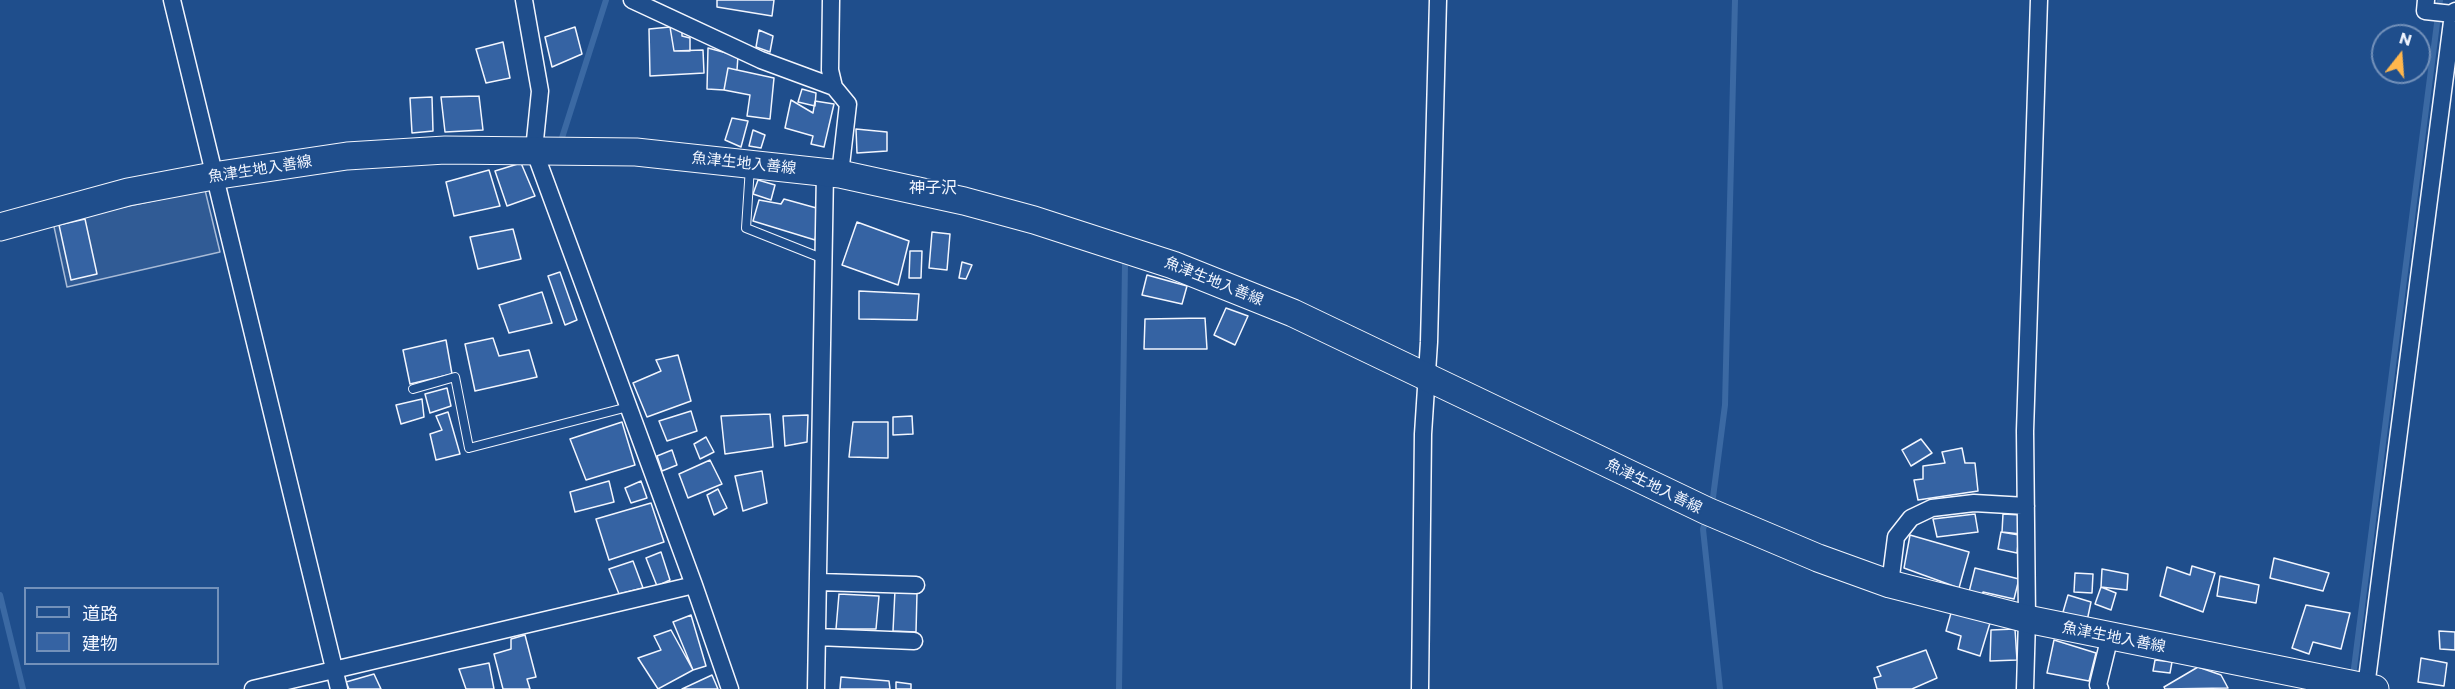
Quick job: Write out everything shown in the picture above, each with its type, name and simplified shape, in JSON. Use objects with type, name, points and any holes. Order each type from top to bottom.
[{"type":"main road","name":"魚津生地入善線","points":[[0,227],[128,192],[213,176],[347,156],[445,150],[636,152],[833,173],[964,201],[1125,248],[1293,313],[1707,512],[1818,558],[1890,584],[2027,620],[2336,685],[2371,688]]},
{"type":"street","points":[[171,0],[339,689]]},
{"type":"street","points":[[524,0],[540,91],[534,150],[730,689]]},
{"type":"street","points":[[632,0],[761,60],[834,87]]},
{"type":"street","points":[[816,689],[824,260],[833,173],[848,104],[834,87],[830,70],[831,0]]},
{"type":"street","points":[[1420,689],[1425,375],[1429,342],[1438,0]]},
{"type":"street","points":[[2025,689],[2027,620],[2025,431],[2038,0]]},
{"type":"street","points":[[2371,688],[2454,13],[2425,11],[2426,0]]},
{"type":"street","points":[[1890,584],[1896,537],[1911,518],[1932,508],[1974,503],[2026,506]]},
{"type":"street","points":[[819,582],[916,585]]},
{"type":"street","points":[[253,689],[694,585]]},
{"type":"street","points":[[2100,689],[2098,685],[2110,636]]},
{"type":"street","points":[[817,637],[914,641]]},
{"type":"lane","points":[[750,163],[746,228],[824,260]]},
{"type":"lane","points":[[413,389],[455,377],[469,448],[628,407]]},
{"type":"shaded area","points":[[205,190],[220,252],[67,287],[53,222]]},
{"type":"building","points":[[717,0],[774,0],[772,16],[717,7]]},
{"type":"building","points":[[575,27],[582,54],[552,67],[545,37]]},
{"type":"building","points":[[670,27],[674,51],[703,50],[704,73],[650,76],[649,29]]},
{"type":"building","points":[[670,27],[682,28],[682,36],[690,38],[690,51],[674,51]]},
{"type":"building","points":[[759,30],[773,36],[770,52],[756,47]]},
{"type":"building","points":[[503,42],[510,78],[486,83],[476,49]]},
{"type":"building","points":[[708,48],[738,56],[737,70],[728,68],[724,90],[707,89]]},
{"type":"building","points":[[728,68],[774,78],[770,119],[747,116],[750,95],[724,90]]},
{"type":"building","points":[[802,89],[816,93],[815,106],[798,102]]},
{"type":"building","points":[[479,96],[483,130],[445,132],[441,97]]},
{"type":"building","points":[[432,97],[433,131],[412,133],[410,98]]},
{"type":"building","points":[[791,100],[813,113],[815,101],[834,104],[824,147],[811,144],[813,136],[785,128]]},
{"type":"building","points":[[732,118],[748,121],[741,147],[725,140]]},
{"type":"building","points":[[856,129],[887,132],[887,151],[857,153]]},
{"type":"building","points":[[753,130],[765,135],[761,148],[749,146]]},
{"type":"building","points":[[521,163],[535,196],[507,206],[495,171]]},
{"type":"building","points":[[489,170],[500,206],[454,216],[446,182]]},
{"type":"building","points":[[758,180],[775,185],[771,200],[753,194]]},
{"type":"building","points":[[784,199],[820,209],[815,240],[753,221],[759,200],[781,204]]},
{"type":"building","points":[[85,219],[97,274],[71,280],[59,225]]},
{"type":"building","points":[[857,222],[909,241],[898,285],[842,265]]},
{"type":"building","points":[[513,229],[521,259],[478,269],[470,237]]},
{"type":"building","points":[[932,232],[950,234],[947,270],[929,268]]},
{"type":"building","points":[[910,251],[922,251],[921,278],[909,278]]},
{"type":"building","points":[[962,262],[972,265],[966,279],[959,278]]},
{"type":"building","points":[[560,272],[577,320],[565,325],[548,276]]},
{"type":"building","points":[[1147,275],[1187,286],[1182,304],[1142,295]]},
{"type":"building","points":[[859,291],[919,294],[917,320],[859,319]]},
{"type":"building","points":[[542,292],[552,323],[509,333],[499,305]]},
{"type":"building","points":[[1226,308],[1248,316],[1235,345],[1214,335]]},
{"type":"building","points":[[1205,318],[1207,349],[1144,349],[1145,319]]},
{"type":"building","points":[[493,338],[499,356],[529,350],[537,377],[475,391],[465,344]]},
{"type":"building","points":[[446,340],[452,374],[410,384],[403,350]]},
{"type":"building","points":[[678,355],[691,401],[647,417],[633,383],[661,371],[656,360]]},
{"type":"building","points":[[447,388],[451,406],[430,413],[425,394]]},
{"type":"building","points":[[422,399],[424,417],[401,424],[396,405]]},
{"type":"building","points":[[691,411],[697,431],[667,441],[659,421]]},
{"type":"building","points":[[448,412],[460,454],[436,460],[430,434],[442,430],[436,416]]},
{"type":"building","points":[[770,414],[773,447],[725,454],[721,416]]},
{"type":"building","points":[[808,415],[807,442],[785,446],[783,416]]},
{"type":"building","points":[[912,416],[913,434],[893,435],[893,417]]},
{"type":"building","points":[[622,422],[635,465],[586,480],[570,439]]},
{"type":"building","points":[[853,422],[888,422],[888,458],[849,457]]},
{"type":"building","points":[[706,437],[714,452],[700,459],[694,444]]},
{"type":"building","points":[[1921,439],[1932,453],[1911,466],[1902,450]]},
{"type":"building","points":[[1962,448],[1965,463],[1975,463],[1978,491],[1918,500],[1914,480],[1923,479],[1923,466],[1945,463],[1942,452]]},
{"type":"building","points":[[672,450],[677,465],[662,471],[657,456]]},
{"type":"building","points":[[710,460],[722,484],[688,498],[679,474]]},
{"type":"building","points":[[762,471],[767,503],[743,511],[735,476]]},
{"type":"building","points":[[609,481],[614,502],[575,512],[570,492]]},
{"type":"building","points":[[641,481],[647,498],[631,503],[625,488]]},
{"type":"building","points":[[718,489],[727,508],[714,515],[707,495]]},
{"type":"building","points":[[651,503],[664,542],[609,560],[596,519]]},
{"type":"building","points":[[1975,514],[1978,532],[1937,537],[1933,519]]},
{"type":"building","points":[[2003,514],[2021,515],[2021,534],[2002,532]]},
{"type":"building","points":[[2001,532],[2019,535],[2017,553],[1998,549]]},
{"type":"building","points":[[1910,535],[1969,552],[1959,588],[1904,568]]},
{"type":"building","points":[[661,552],[670,580],[657,586],[646,558]]},
{"type":"building","points":[[2274,558],[2329,573],[2323,591],[2270,578]]},
{"type":"building","points":[[633,561],[643,588],[619,594],[609,569]]},
{"type":"building","points":[[2192,566],[2215,573],[2203,612],[2160,596],[2167,567],[2190,575]]},
{"type":"building","points":[[1975,568],[2019,579],[2014,599],[1983,592],[1980,598],[1969,592]]},
{"type":"building","points":[[2102,569],[2128,574],[2127,590],[2101,587]]},
{"type":"building","points":[[2075,573],[2093,574],[2092,593],[2074,592]]},
{"type":"building","points":[[2220,576],[2259,585],[2256,603],[2217,596]]},
{"type":"building","points":[[2101,587],[2116,593],[2111,610],[2095,604]]},
{"type":"building","points":[[895,590],[917,593],[916,632],[893,631]]},
{"type":"building","points":[[839,594],[879,596],[876,629],[836,629]]},
{"type":"building","points":[[2068,595],[2091,602],[2087,621],[2063,612]]},
{"type":"building","points":[[2306,605],[2350,613],[2341,649],[2313,642],[2309,654],[2292,648]]},
{"type":"building","points":[[1951,613],[1990,623],[1980,656],[1958,649],[1961,636],[1946,631]]},
{"type":"building","points":[[691,615],[706,666],[693,670],[673,622]]},
{"type":"building","points":[[2015,629],[2017,660],[1990,661],[1991,630]]},
{"type":"building","points":[[671,630],[693,670],[658,689],[638,658],[661,650],[654,636]]},
{"type":"building","points":[[2439,631],[2455,632],[2455,650],[2440,649]]},
{"type":"building","points":[[525,635],[536,677],[527,679],[530,689],[503,689],[494,654],[511,649],[511,639]]},
{"type":"building","points":[[2054,640],[2096,653],[2089,681],[2047,673]]},
{"type":"building","points":[[1926,650],[1937,678],[1912,689],[1877,689],[1874,678],[1881,676],[1877,667]]},
{"type":"building","points":[[2421,658],[2447,663],[2444,686],[2418,682]]},
{"type":"building","points":[[2155,660],[2172,662],[2170,673],[2153,671]]},
{"type":"building","points":[[489,663],[494,689],[466,689],[459,669]]},
{"type":"building","points":[[2198,667],[2221,675],[2228,688],[2165,689],[2164,687]]},
{"type":"building","points":[[374,674],[381,689],[349,689],[346,682]]},
{"type":"building","points":[[712,675],[718,689],[682,689]]},
{"type":"building","points":[[841,677],[889,681],[890,689],[840,689]]},
{"type":"building","points":[[896,682],[911,684],[911,689],[896,689]]},
{"type":"waterway","points":[[560,144],[606,0]]},
{"type":"waterway","points":[[1712,505],[1725,405],[1735,0]]},
{"type":"waterway","points":[[2353,676],[2440,0]]},
{"type":"waterway","points":[[1119,689],[1125,263]]},
{"type":"waterway","points":[[1707,517],[1703,529],[1720,689]]},
{"type":"waterway","points":[[0,595],[23,689]]},
{"type":"district","name":"神子沢","points":[[933,188]]}]
